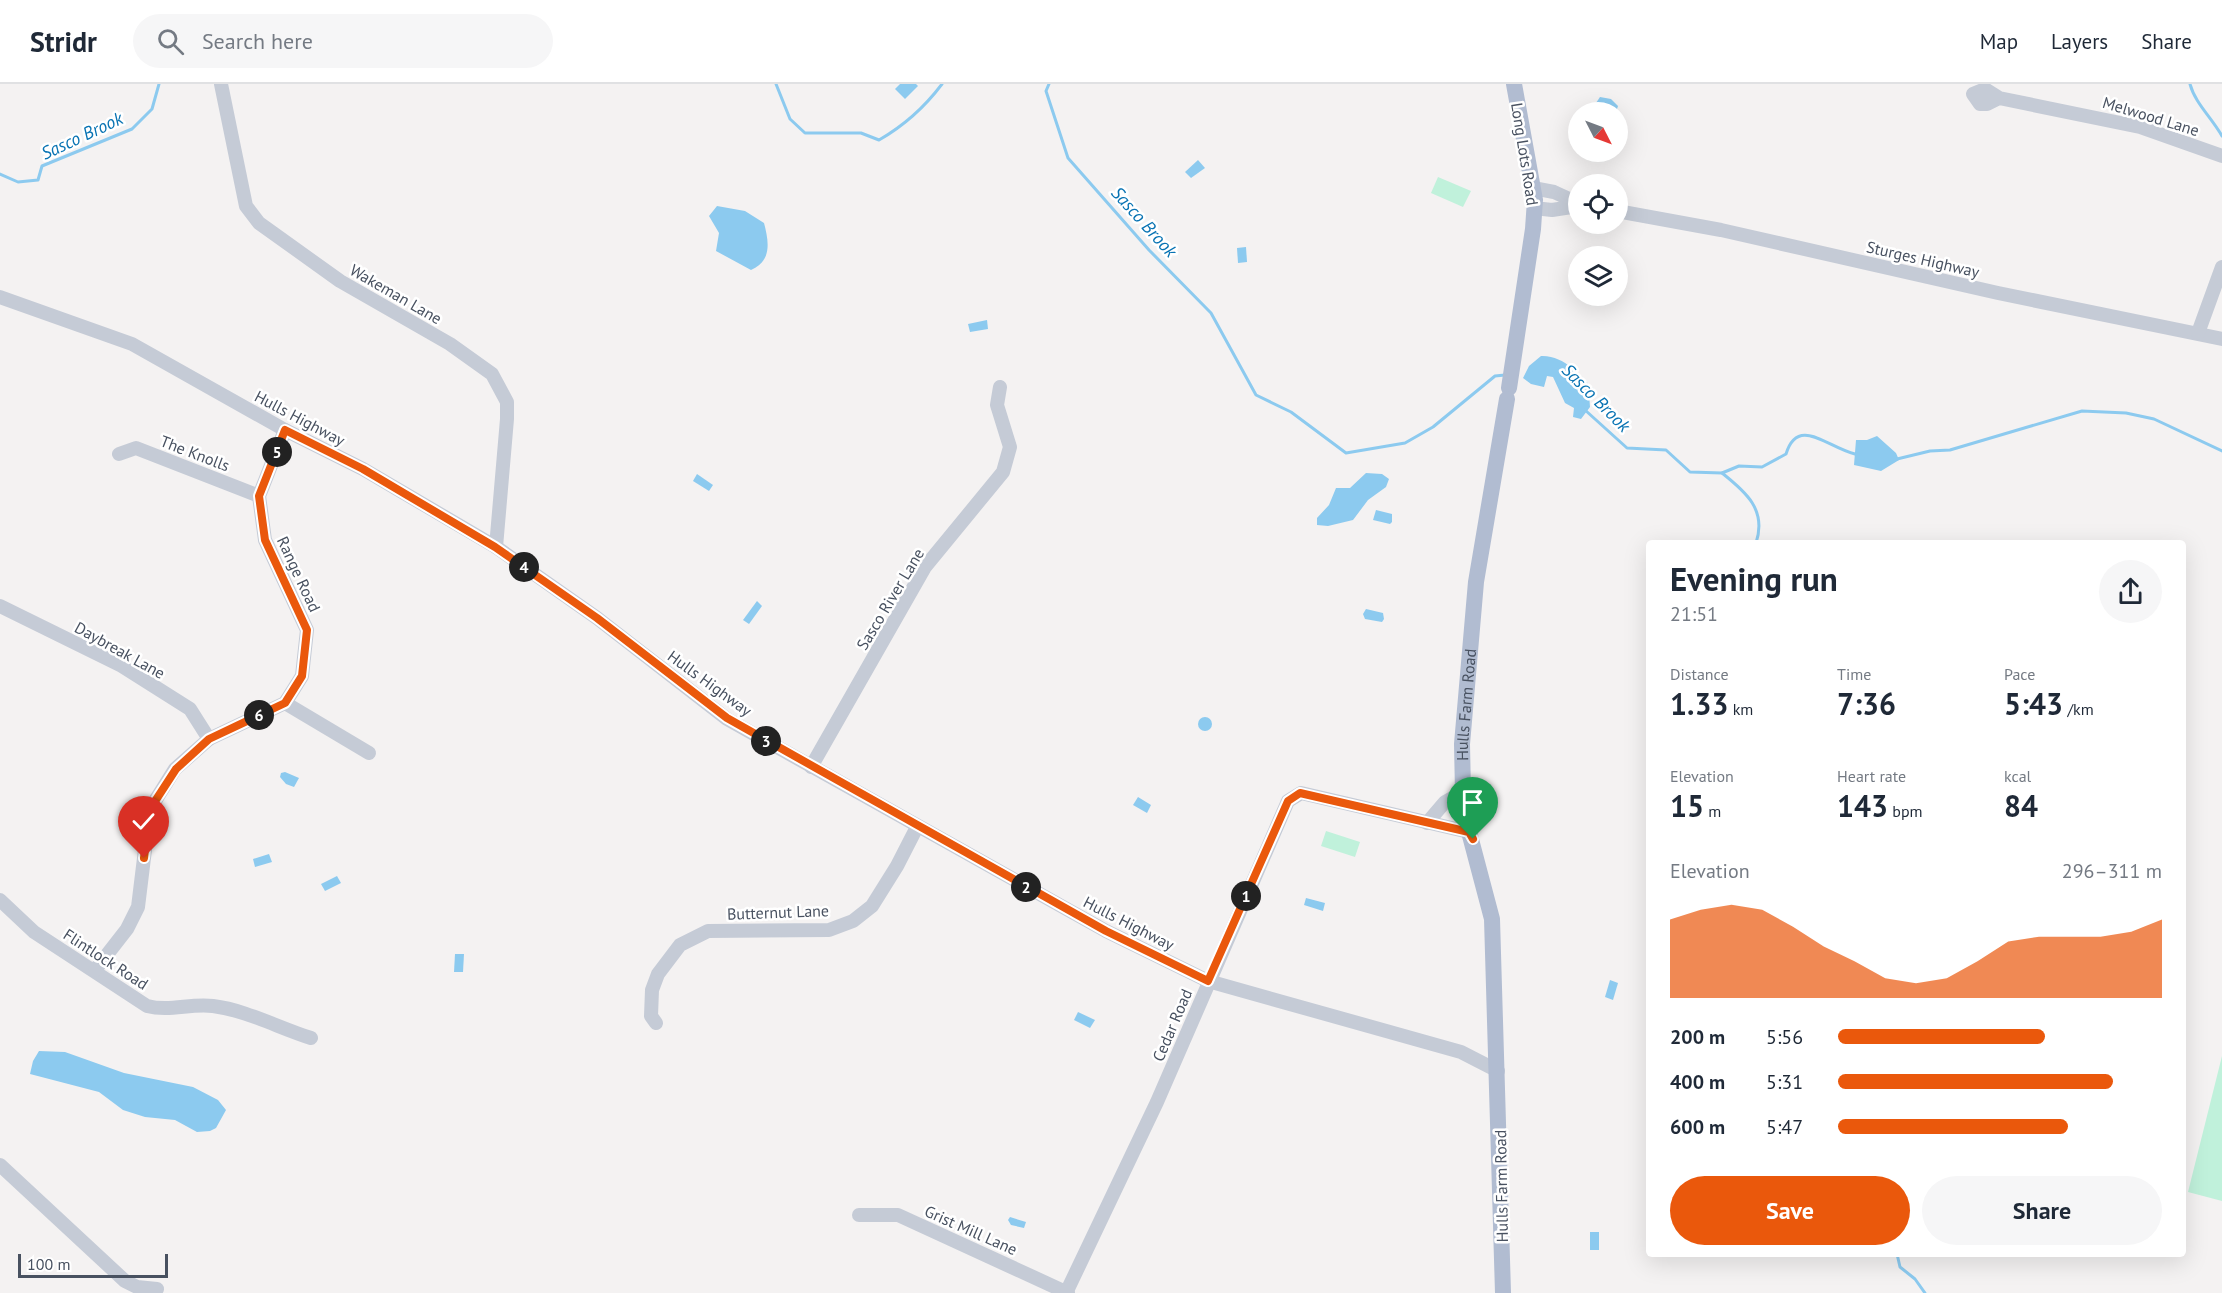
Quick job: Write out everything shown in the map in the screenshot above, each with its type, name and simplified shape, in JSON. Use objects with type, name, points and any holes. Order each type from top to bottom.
[{"type":"main road","name":"Long Lots Road","points":[[1514,84],[1520,130],[1533,188],[1534,216]]},
{"type":"main road","name":"Hulls Farm Road","points":[[1503,1293],[1492,920],[1469,832],[1463,792],[1462,744],[1476,582],[1513,362],[1534,216]]},
{"type":"street","name":"Wakeman Lane","points":[[221,84],[246,206],[259,223],[340,281],[450,344],[492,374],[507,402],[495,547]]},
{"type":"street","name":"Melwood Lane","points":[[1999,98],[2140,127],[2222,156]]},
{"type":"street","points":[[1533,188],[1554,192],[1568,199]]},
{"type":"street","points":[[1534,216],[1568,206]]},
{"type":"street","name":"Sturges Highway","points":[[1628,213],[1721,230],[2222,339]]},
{"type":"street","points":[[2198,333],[2222,267]]},
{"type":"street","name":"Hulls Highway","points":[[0,297],[132,344],[285,430],[363,469],[495,547],[597,618],[727,718],[917,827],[1106,931],[1208,981],[1461,1052],[1498,1071]]},
{"type":"street","name":"Sasco River Lane","points":[[811,767],[925,567],[1003,472],[1010,447],[997,405],[1000,387]]},
{"type":"street","name":"Range Road","points":[[285,430],[259,496],[265,540],[307,630],[302,676],[285,703]]},
{"type":"street","name":"The Knolls","points":[[119,454],[136,448],[259,496]]},
{"type":"street","name":"Daybreak Lane","points":[[0,606],[122,666],[189,709],[209,739]]},
{"type":"street","points":[[94,970],[127,929],[138,907],[150,809],[176,769],[209,739],[285,703],[369,753]]},
{"type":"street","points":[[1427,823],[1445,802],[1463,792]]},
{"type":"street","name":"Cedar Road","points":[[1067,1292],[1157,1102],[1288,801],[1300,793],[1469,832]]},
{"type":"street","name":"Butternut Lane","points":[[656,1023],[651,1016],[652,990],[658,974],[680,945],[708,931],[829,930],[853,921],[872,906],[917,827]]},
{"type":"street","name":"Flintlock Road","points":[[0,900],[34,932],[147,1006],[163,1010],[209,1005],[225,1008],[311,1038]]},
{"type":"street","name":"Hulls Highway","points":[[1461,1052],[1496,1050]]},
{"type":"street","points":[[0,1165],[124,1281],[137,1287],[158,1289]]},
{"type":"street","name":"Grist Mill Lane","points":[[859,1215],[898,1215],[1067,1292]]},
{"type":"green space","points":[[1438,177],[1471,191],[1463,207],[1431,193]]},
{"type":"green space","points":[[1326,831],[1360,842],[1355,857],[1321,846]]},
{"type":"green space","points":[[2222,1056],[2222,1201],[2188,1192]]},
{"type":"water","points":[[900,84],[918,86],[905,99],[895,89]]},
{"type":"water","points":[[1600,97],[1611,99],[1614,102],[1597,102]]},
{"type":"water","points":[[1198,160],[1205,168],[1191,178],[1185,172]]},
{"type":"water","points":[[717,206],[745,211],[764,223],[768,244],[766,256],[758,266],[751,270],[716,251],[719,233],[709,216]]},
{"type":"water","points":[[1246,247],[1247,262],[1238,263],[1237,248]]},
{"type":"water","points":[[987,320],[988,329],[970,332],[968,324]]},
{"type":"water","points":[[1541,356],[1564,363],[1594,389],[1589,394],[1590,407],[1581,419],[1573,417],[1574,408],[1565,403],[1553,377],[1547,376],[1544,387],[1531,384],[1523,378],[1529,366]]},
{"type":"water","points":[[1877,436],[1896,453],[1899,460],[1881,471],[1854,465],[1856,440],[1867,440]]},
{"type":"water","points":[[1366,473],[1382,474],[1389,479],[1386,487],[1368,500],[1353,520],[1328,526],[1317,525],[1317,518],[1329,505],[1336,488],[1350,488]]},
{"type":"water","points":[[697,474],[713,485],[709,491],[693,481]]},
{"type":"water","points":[[1376,510],[1392,514],[1392,522],[1390,524],[1373,520]]},
{"type":"water","points":[[757,601],[762,606],[749,624],[743,620]]},
{"type":"water","points":[[1366,609],[1383,613],[1382,622],[1365,619],[1363,614]]},
{"type":"water","points":[[1205,717],[1210,719],[1212,724],[1210,729],[1205,731],[1200,729],[1198,724],[1200,719]]},
{"type":"water","points":[[285,772],[299,778],[294,787],[286,784],[280,777],[281,773]]},
{"type":"water","points":[[1138,797],[1151,805],[1147,813],[1133,805]]},
{"type":"water","points":[[269,854],[272,862],[255,867],[253,859]]},
{"type":"water","points":[[337,876],[341,883],[325,891],[321,884]]},
{"type":"water","points":[[1306,898],[1325,903],[1323,911],[1304,905]]},
{"type":"water","points":[[455,954],[464,954],[463,972],[454,972]]},
{"type":"water","points":[[1610,980],[1618,983],[1613,1000],[1605,997]]},
{"type":"water","points":[[1078,1012],[1095,1020],[1090,1028],[1074,1020]]},
{"type":"water","points":[[39,1051],[65,1052],[124,1073],[193,1087],[218,1100],[226,1110],[216,1128],[210,1131],[197,1132],[175,1120],[145,1117],[123,1110],[99,1092],[30,1074],[33,1061]]},
{"type":"water","points":[[1010,1217],[1026,1222],[1024,1228],[1011,1225],[1008,1220]]},
{"type":"water","points":[[1590,1232],[1599,1232],[1599,1250],[1590,1250]]},
{"type":"waterway","name":"Sasco Brook","points":[[0,174],[18,182],[38,180],[42,166],[132,129],[152,109],[159,84]]},
{"type":"waterway","name":"Sasco Brook","points":[[776,84],[790,119],[805,133],[861,133],[879,140],[914,115],[942,84]]},
{"type":"waterway","name":"Sasco Brook","points":[[1049,84],[1046,91],[1068,158],[1149,250],[1211,313],[1256,395],[1291,412],[1346,453],[1405,443],[1433,427],[1495,376],[1505,375]]},
{"type":"waterway","points":[[2190,84],[2196,98],[2222,136]]},
{"type":"waterway","name":"Sasco Brook","points":[[1585,410],[1627,448],[1666,450],[1690,472],[1722,473],[1739,466],[1762,467],[1786,454],[1791,443],[1798,437],[1806,435],[1855,454]]},
{"type":"waterway","name":"Sasco Brook","points":[[1897,459],[1930,451],[1950,450],[2082,411],[2126,413],[2154,419],[2222,451]]},
{"type":"waterway","points":[[1722,473],[1739,487],[1752,503],[1759,521],[1757,540]]},
{"type":"waterway","points":[[1898,1257],[1900,1267],[1915,1279],[1925,1293]]},
{"type":"route","points":[[144,858],[150,809],[176,769],[209,739],[285,703],[302,676],[307,630],[265,540],[259,496],[285,430],[363,469],[495,547],[597,618],[727,718],[917,827],[1106,931],[1208,981],[1288,801],[1300,793],[1469,832],[1473,839]]}]
